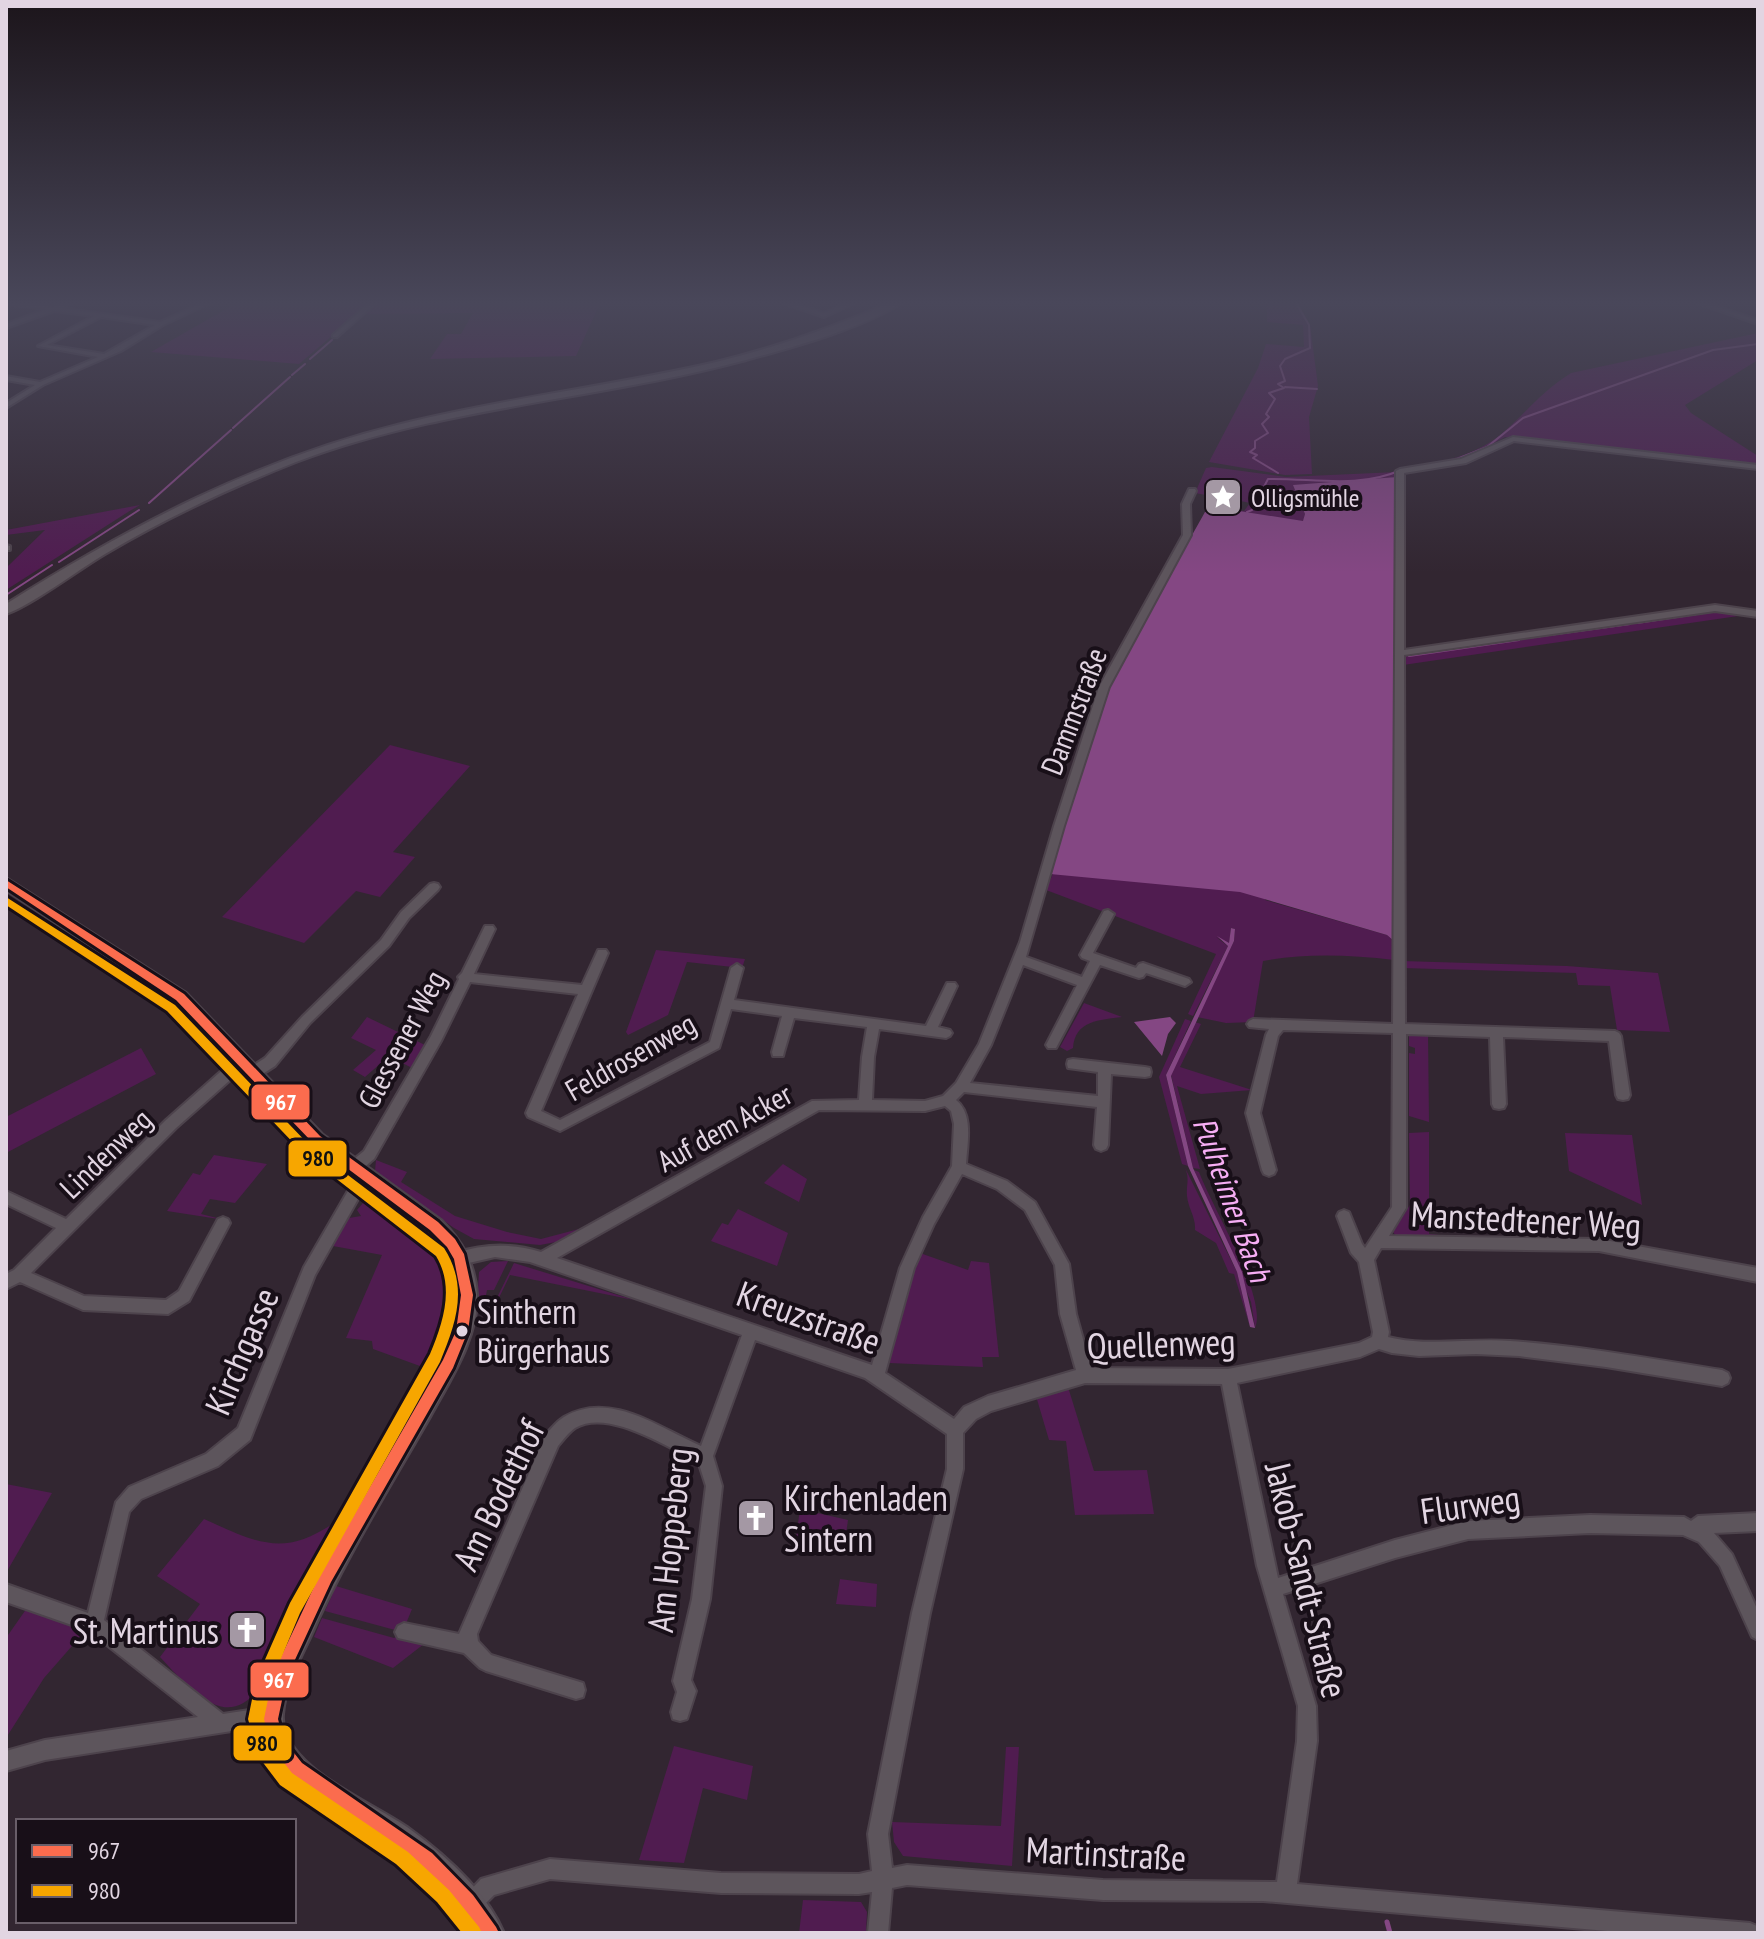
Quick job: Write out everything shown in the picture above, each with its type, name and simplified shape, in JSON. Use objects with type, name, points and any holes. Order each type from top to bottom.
[{"type":"main road","points":[[6,610],[147,523],[234,482],[307,454],[425,421],[578,391]]},
{"type":"street","points":[[6,406],[29,391]]},
{"type":"street","points":[[1366,1259],[1399,1208],[1400,472],[1463,461],[1513,439],[1758,467]]},
{"type":"street","name":"Dammstraße","points":[[947,1100],[961,1087],[985,1045],[1020,959],[1104,687],[1187,535],[1186,504],[1192,491]]},
{"type":"street","points":[[1401,653],[1715,608],[1758,614]]},
{"type":"street","points":[[6,883],[180,997],[316,1139],[434,1226],[460,1258],[467,1295],[462,1331],[448,1364],[309,1610],[279,1679],[270,1716],[274,1741],[286,1760],[311,1782],[404,1841],[447,1879],[490,1933]]},
{"type":"street","name":"Lindenweg","points":[[12,1278],[66,1226],[247,1068],[270,1062],[306,1020],[385,943],[405,915],[434,887]]},
{"type":"street","points":[[1108,914],[1086,955],[1139,974],[1143,967],[1185,982]]},
{"type":"street","name":"Glessener Weg","points":[[360,1173],[462,991],[464,977],[489,929]]},
{"type":"street","name":"Feldrosenweg","points":[[602,953],[533,1113],[560,1126],[715,1045],[737,968]]},
{"type":"street","points":[[1020,959],[1083,982]]},
{"type":"street","points":[[1052,1045],[1097,959]]},
{"type":"street","points":[[464,977],[586,990]]},
{"type":"street","points":[[931,1029],[951,986]]},
{"type":"street","points":[[727,1004],[946,1033]]},
{"type":"street","points":[[778,1052],[789,1012]]},
{"type":"street","points":[[865,1106],[874,1022]]},
{"type":"street","points":[[1253,1024],[1615,1036],[1623,1095]]},
{"type":"street","points":[[1269,1170],[1253,1113],[1272,1035],[1278,1027]]},
{"type":"street","points":[[1496,1032],[1499,1104]]},
{"type":"street","points":[[1073,1064],[1145,1072]]},
{"type":"street","points":[[1101,1145],[1105,1068]]},
{"type":"street","points":[[961,1087],[1104,1102]]},
{"type":"street","points":[[877,1375],[907,1268],[928,1221],[959,1167],[961,1124],[957,1108],[947,1100]]},
{"type":"street","name":"Auf dem Acker","points":[[542,1259],[817,1105],[917,1107],[947,1100]]},
{"type":"street","points":[[959,1167],[1002,1185],[1030,1206],[1062,1264],[1068,1314],[1085,1375]]},
{"type":"street","name":"Kirchgasse","points":[[94,1624],[122,1508],[135,1493],[212,1460],[244,1434],[309,1272],[357,1188],[360,1173]]},
{"type":"street","points":[[6,1197],[66,1226]]},
{"type":"street","points":[[1344,1216],[1356,1248],[1366,1259],[1381,1332],[1379,1342]]},
{"type":"street","points":[[12,1278],[83,1303],[148,1308],[171,1306],[184,1296],[223,1223]]},
{"type":"street","name":"Manstedtener Weg","points":[[1377,1242],[1599,1245],[1758,1275]]},
{"type":"street","name":"Kreuzstraße","points":[[460,1258],[514,1251],[751,1331],[877,1375],[955,1430]]},
{"type":"street","name":"Am Hoppeberg","points":[[680,1712],[687,1691],[682,1681],[701,1599],[714,1486],[705,1456],[751,1331]]},
{"type":"street","name":"Quellenweg","points":[[955,1430],[970,1413],[988,1404],[1085,1375],[1228,1377],[1360,1350],[1379,1342],[1396,1347],[1490,1347],[1638,1363],[1722,1378]]},
{"type":"street","name":"Jakob-Sandt-Straße","points":[[1228,1377],[1272,1589],[1303,1681],[1309,1720],[1293,1864],[1286,1893]]},
{"type":"street","name":"Am Bodethof","points":[[469,1645],[468,1634],[552,1440],[566,1423],[584,1414],[604,1413],[664,1435],[672,1443],[705,1456]]},
{"type":"street","points":[[878,1933],[883,1878],[878,1834],[921,1613],[955,1469],[955,1430]]},
{"type":"street","name":"Flurweg","points":[[1272,1589],[1395,1549],[1468,1530],[1590,1524],[1691,1529],[1698,1525],[1758,1522]]},
{"type":"street","points":[[1691,1529],[1726,1560],[1758,1631]]},
{"type":"street","points":[[6,1593],[94,1624],[219,1722]]},
{"type":"street","points":[[404,1632],[469,1645],[486,1662],[576,1690]]},
{"type":"street","points":[[6,1761],[45,1750],[196,1730],[219,1722],[270,1716]]},
{"type":"street","name":"Martinstraße","points":[[470,1905],[488,1886],[550,1869],[721,1883],[859,1884],[883,1878],[950,1877],[1103,1890],[1286,1893],[1750,1933]]},
{"type":"shaded area","points":[[1246,391],[1316,391],[1309,417],[1312,474],[1285,475],[1209,462]]},
{"type":"shaded area","points":[[1707,391],[1685,405],[1691,413],[1758,456],[1758,466],[1505,437],[1464,459],[1406,471],[1403,468],[1444,461],[1483,446],[1506,430],[1545,393]]},
{"type":"shaded area","points":[[1206,468],[1286,477],[1397,472],[1397,477],[1390,478],[1294,486],[1305,514],[1265,900],[1387,935],[1394,941],[1394,960],[1328,956],[1263,961],[1253,1022],[1226,1023],[1197,1017],[1234,941],[1235,929],[1231,928],[1229,944],[1216,937],[1228,946],[1193,1016],[1188,1014],[1216,954],[1046,890],[1205,512],[1220,508],[1244,511],[1250,503],[1222,497],[1225,489],[1216,487],[1211,496],[1195,493]]},
{"type":"shaded area","points":[[1397,477],[1394,941],[1387,935],[1240,892],[1050,874],[1110,681],[1205,512],[1220,508],[1303,521],[1305,514],[1293,485]]},
{"type":"shaded area","points":[[140,505],[6,590],[6,568],[45,530],[6,535],[6,530]]},
{"type":"shaded area","points":[[1718,609],[1752,614],[1403,665],[1403,655]]},
{"type":"shaded area","points":[[390,745],[470,766],[393,852],[415,857],[380,897],[356,891],[304,943],[222,917]]},
{"type":"shaded area","points":[[1231,928],[1235,929],[1234,941],[1171,1076],[1193,1168],[1242,1272],[1255,1328],[1250,1327],[1237,1272],[1188,1166],[1166,1075],[1228,946],[1217,936],[1229,943]]},
{"type":"shaded area","points":[[656,950],[745,959],[742,968],[687,962],[668,1015],[628,1035],[626,1032]]},
{"type":"shaded area","points":[[1402,961],[1567,966],[1658,973],[1670,1032],[1617,1030],[1610,986],[1578,985],[1576,973],[1402,968]]},
{"type":"shaded area","points":[[1084,1003],[1122,1017],[1090,1023],[1078,1032],[1073,1048],[1067,1051],[1060,1047]]},
{"type":"shaded area","points":[[367,1017],[425,1045],[412,1068],[389,1056],[365,1077],[353,1070],[376,1050],[351,1038]]},
{"type":"shaded area","points":[[1170,1017],[1176,1023],[1168,1034],[1162,1056],[1134,1022]]},
{"type":"shaded area","points":[[1185,1019],[1191,1021],[1166,1075],[1188,1166],[1182,1164],[1159,1077]]},
{"type":"shaded area","points":[[1195,1022],[1201,1024],[1180,1067],[1252,1090],[1201,1094],[1177,1086],[1200,1169],[1193,1168],[1171,1075]]},
{"type":"shaded area","points":[[1409,1032],[1428,1033],[1429,1122],[1409,1116],[1409,1053],[1415,1054],[1415,1048],[1409,1046]]},
{"type":"shaded area","points":[[141,1048],[156,1074],[6,1153],[6,1117]]},
{"type":"shaded area","points":[[1429,1132],[1429,1234],[1460,1237],[1396,1236],[1393,1232],[1410,1205],[1409,1133]]},
{"type":"shaded area","points":[[1565,1133],[1632,1135],[1642,1205],[1569,1171]]},
{"type":"shaded area","points":[[214,1155],[267,1164],[235,1203],[210,1199],[201,1214],[225,1220],[167,1211],[193,1173],[200,1175]]},
{"type":"shaded area","points":[[376,1160],[407,1172],[401,1182],[455,1216],[541,1239],[579,1229],[556,1242],[540,1245],[474,1239],[375,1171]]},
{"type":"shaded area","points":[[783,1164],[807,1179],[799,1202],[764,1183]]},
{"type":"shaded area","points":[[1185,1168],[1237,1272],[1250,1327],[1234,1274],[1229,1273],[1216,1243],[1195,1230]]},
{"type":"shaded area","points":[[1194,1170],[1199,1172],[1246,1274],[1257,1314],[1255,1328],[1251,1302]]},
{"type":"shaded area","points":[[369,1196],[397,1220],[434,1243],[446,1257],[453,1273],[454,1306],[445,1340],[431,1370],[373,1349],[372,1341],[346,1338],[382,1255],[333,1246],[349,1218],[361,1216],[357,1210]]},
{"type":"shaded area","points":[[738,1209],[788,1233],[777,1266],[711,1241],[722,1223],[728,1225]]},
{"type":"shaded area","points":[[920,1253],[968,1270],[971,1261],[989,1263],[999,1357],[982,1357],[983,1367],[889,1363],[905,1289]]},
{"type":"shaded area","points":[[508,1261],[494,1290],[487,1290],[484,1305],[477,1305],[479,1272],[491,1262]]},
{"type":"shaded area","points":[[514,1263],[634,1300],[510,1275],[490,1312]]},
{"type":"shaded area","points":[[1068,1387],[1094,1471],[1147,1470],[1154,1514],[1075,1515],[1066,1441],[1049,1440],[1036,1396]]},
{"type":"shaded area","points":[[6,1484],[52,1493],[6,1573]]},
{"type":"shaded area","points":[[800,1509],[848,1520],[844,1548],[796,1538]]},
{"type":"shaded area","points":[[344,1516],[331,1549],[299,1604],[270,1672],[247,1701],[232,1707],[208,1701],[160,1657],[200,1604],[157,1576],[204,1519],[259,1541],[290,1543],[324,1529]]},
{"type":"shaded area","points":[[840,1579],[877,1584],[876,1607],[836,1604]]},
{"type":"shaded area","points":[[336,1586],[412,1609],[405,1626],[395,1630],[325,1611]]},
{"type":"shaded area","points":[[27,1608],[86,1630],[44,1678],[6,1738],[6,1638]]},
{"type":"shaded area","points":[[322,1618],[394,1638],[404,1633],[429,1640],[393,1668],[314,1637]]},
{"type":"shaded area","points":[[674,1746],[753,1766],[747,1800],[703,1788],[684,1863],[639,1860]]},
{"type":"shaded area","points":[[1006,1747],[1019,1747],[1012,1866],[903,1856],[894,1842],[892,1822],[1001,1826]]},
{"type":"shaded area","points":[[803,1900],[861,1902],[867,1912],[866,1933],[799,1933]]},
{"type":"waterway","points":[[233,428],[274,391]]},
{"type":"waterway","name":"Pulheimer Bach","points":[[1274,391],[1269,393],[1275,399],[1266,414],[1269,417],[1262,424],[1268,433],[1255,441],[1255,448],[1250,452],[1257,455],[1253,458],[1278,473]]},
{"type":"waterway","points":[[1452,461],[1487,447],[1523,418],[1597,391]]},
{"type":"waterway","points":[[149,503],[231,430]]},
{"type":"waterway","points":[[1247,512],[1252,510],[1268,479],[1352,481],[1401,470]]},
{"type":"waterway","points":[[59,562],[139,510]]},
{"type":"waterway","points":[[6,595],[52,565]]},
{"type":"waterway","points":[[1637,623],[1717,611]]},
{"type":"waterway","points":[[1527,638],[1630,624]]},
{"type":"waterway","points":[[1409,656],[1519,640]]},
{"type":"waterway","name":"Pulheimer Bach","points":[[1387,1922],[1390,1933]]},
{"type":"transit line","name":"967","points":[[6,883],[180,997],[316,1139],[434,1226],[451,1243],[460,1258],[467,1295],[462,1331],[448,1364],[326,1577],[280,1676],[270,1719],[276,1743],[296,1769],[426,1859],[467,1901],[490,1933]]},
{"type":"transit line","name":"980","points":[[6,900],[171,1008],[307,1150],[440,1252],[447,1263],[453,1295],[448,1327],[435,1358],[295,1608],[264,1680],[256,1719],[264,1750],[286,1779],[402,1858],[443,1896],[473,1933]]},
{"type":"place","name":"Olligsmühle","points":[[1223,497]]},
{"type":"place","name":"Sinthern Bürgerhaus","points":[[462,1331]]},
{"type":"place","name":"Kirchenladen Sintern","points":[[756,1518]]},
{"type":"place","name":"St. Martinus","points":[[247,1630]]}]
